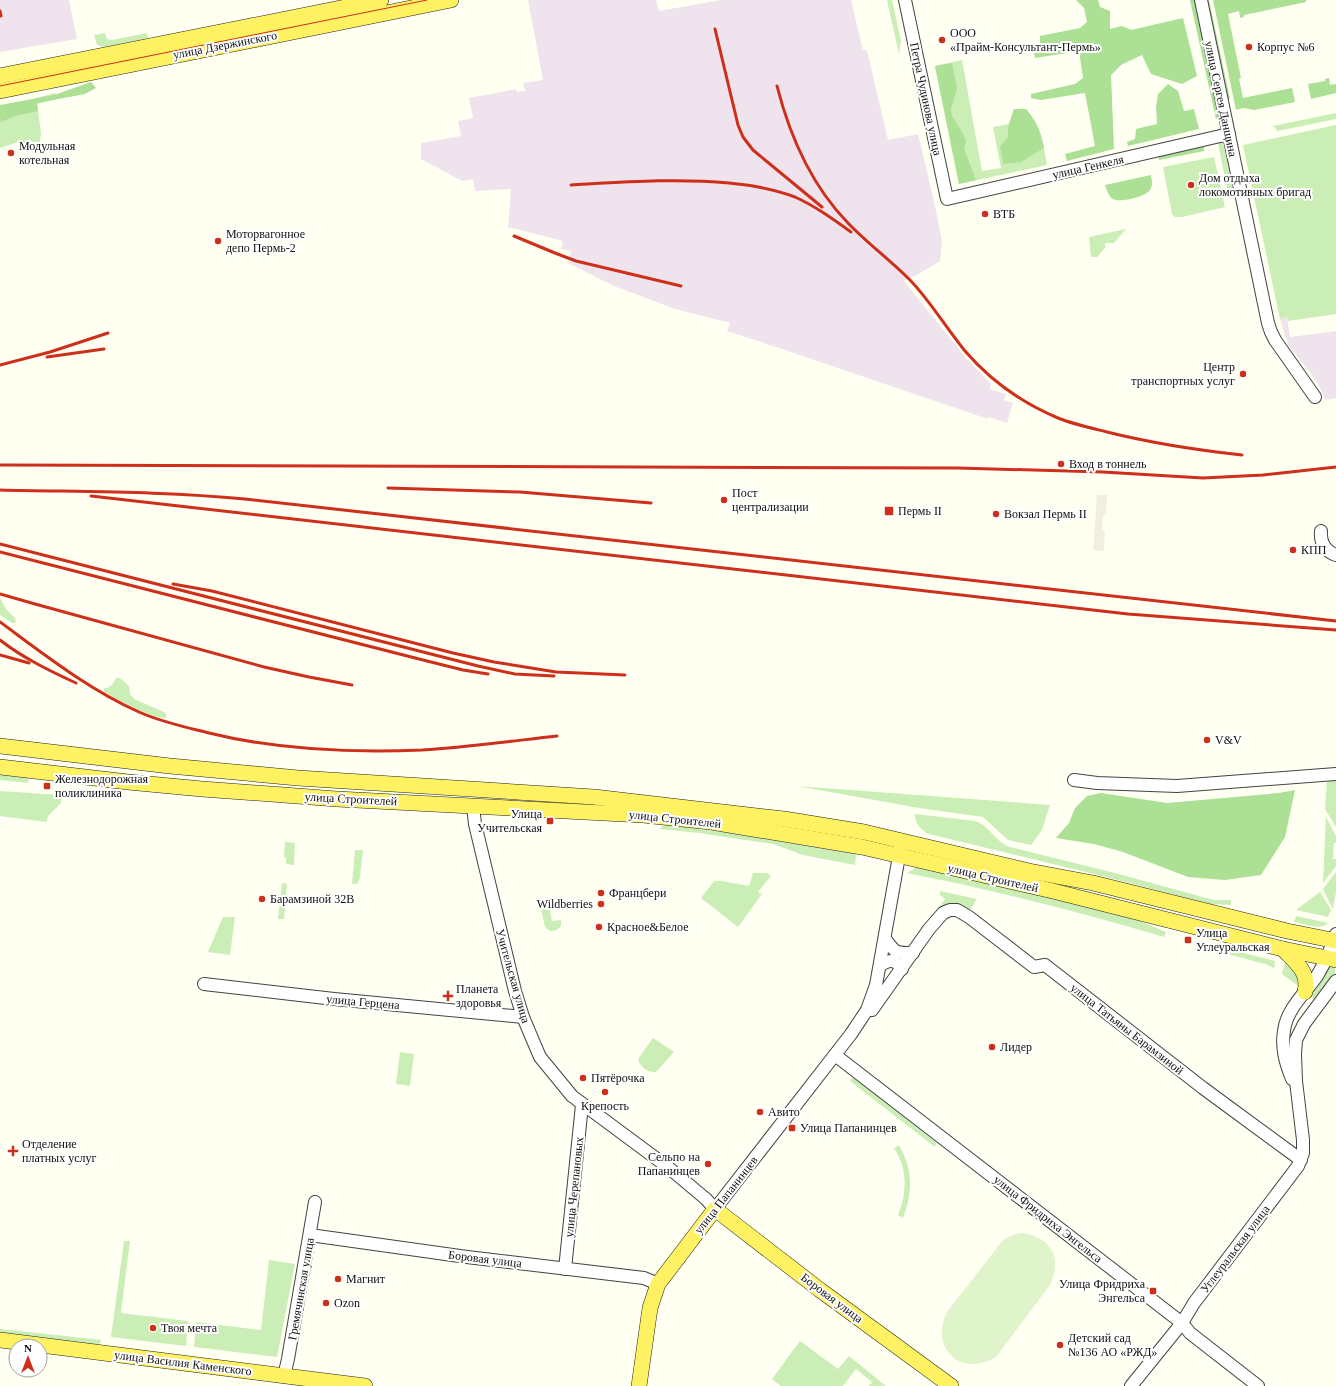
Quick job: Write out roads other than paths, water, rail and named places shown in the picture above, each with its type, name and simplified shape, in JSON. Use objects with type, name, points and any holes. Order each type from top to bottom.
[{"type":"main road","name":"улица Дзержинского","points":[[0,76],[381,0]]},
{"type":"main road","name":"улица Дзержинского","points":[[0,91],[451,0]]},
{"type":"main road","name":"улица Строителей","points":[[0,746],[170,766],[298,778],[594,797],[784,819],[864,832],[1029,871],[1093,883],[1287,931],[1335,938]]},
{"type":"main road","name":"улица Строителей","points":[[0,767],[120,781],[337,799],[643,815],[711,822],[862,847],[1053,892],[1283,949],[1331,959]]},
{"type":"main road","points":[[1283,949],[1302,969],[1306,977],[1307,984],[1305,992]]},
{"type":"main road","name":"улица Папанинцев","points":[[639,1386],[650,1308],[658,1284],[715,1209]]},
{"type":"main road","name":"Боровая улица","points":[[715,1209],[820,1290],[951,1386]]},
{"type":"main road","name":"улица Василия Каменского","points":[[0,1340],[365,1386]]},
{"type":"street","name":"Петра Чудинова улица","points":[[905,0],[946,198]]},
{"type":"street","name":"улица Сергея Данщина","points":[[1201,0],[1252,251],[1271,332],[1315,397]]},
{"type":"street","name":"улица Генкеля","points":[[946,198],[1229,134]]},
{"type":"street","points":[[1321,531],[1321,539],[1324,548],[1336,555]]},
{"type":"street","points":[[1074,780],[1097,783],[1177,786],[1336,774]]},
{"type":"street","name":"Учительская улица","points":[[473,806],[475,824],[510,969],[523,1017],[540,1057],[572,1096],[582,1105],[669,1168],[706,1199],[715,1209]]},
{"type":"street","name":"улица Папанинцев","points":[[859,1024],[872,999],[880,965],[899,856],[900,840]]},
{"type":"street","name":"улица Папанинцев","points":[[715,1209],[859,1024],[870,1012],[913,954],[929,929],[943,913],[950,910]]},
{"type":"street","name":"улица Татьяны Барамзиной","points":[[950,910],[957,910],[969,916],[1034,967],[1045,965],[1203,1088],[1301,1160]]},
{"type":"street","points":[[1299,1101],[1286,1062],[1283,1035],[1287,1019],[1305,992],[1331,959],[1335,938]]},
{"type":"street","points":[[884,939],[894,951],[899,954],[913,954]]},
{"type":"street","points":[[880,965],[892,960],[897,962],[902,969]]},
{"type":"street","points":[[1299,1101],[1296,1080],[1296,1040],[1304,1024],[1336,981]]},
{"type":"street","name":"улица Герцена","points":[[204,984],[334,999],[523,1017]]},
{"type":"street","name":"улица Фридриха Энгельса","points":[[835,1055],[1182,1323],[1190,1333],[1258,1386]]},
{"type":"street","name":"Углеуральская улица","points":[[1131,1386],[1182,1323],[1194,1303],[1298,1166],[1301,1160],[1303,1140],[1299,1101]]},
{"type":"street","name":"улица Черепановых","points":[[566,1268],[582,1105]]},
{"type":"street","name":"Гремячинская улица","points":[[284,1376],[315,1202]]},
{"type":"street","name":"Боровая улица","points":[[310,1235],[467,1257],[644,1278],[658,1284]]},
{"type":"tram line","points":[[0,86],[427,0]]},
{"type":"railway","points":[[0,11],[1,16]]},
{"type":"railway","points":[[715,29],[738,125],[743,137],[753,150],[822,207]]},
{"type":"railway","points":[[777,86],[795,142],[823,193],[848,223],[916,287],[975,362],[1007,390],[1045,412],[1076,424],[1157,443],[1242,455]]},
{"type":"railway","points":[[571,185],[689,181],[754,186],[795,197],[817,209],[851,232]]},
{"type":"railway","points":[[514,236],[576,261],[681,286]]},
{"type":"railway","points":[[0,365],[50,352],[108,333]]},
{"type":"railway","points":[[47,357],[104,349]]},
{"type":"railway","points":[[0,465],[958,468],[1103,472],[1203,478],[1263,475],[1336,467]]},
{"type":"railway","points":[[388,488],[520,492],[651,503]]},
{"type":"railway","points":[[0,490],[153,493],[245,499],[1336,621]]},
{"type":"railway","points":[[91,496],[1128,614],[1336,630]]},
{"type":"railway","points":[[0,544],[478,666],[515,674],[554,676]]},
{"type":"railway","points":[[0,552],[427,661],[463,670],[488,674]]},
{"type":"railway","points":[[173,584],[212,591],[453,653],[494,662],[556,672],[625,675]]},
{"type":"railway","points":[[0,594],[264,667],[352,685]]},
{"type":"railway","points":[[0,622],[67,671],[120,703],[147,716],[235,739],[288,747],[395,751],[456,747],[557,736]]},
{"type":"railway","points":[[0,640],[27,658],[76,683]]},
{"type":"railway","points":[[0,655],[29,663]]},
{"type":"place","name":"ООО «Прайм-Консультант-Пермь»","points":[[942,40]]},
{"type":"place","name":"Корпус №6","points":[[1249,47]]},
{"type":"place","name":"Модульная котельная","points":[[11,153]]},
{"type":"place","name":"Дом отдыха локомотивных бригад","points":[[1191,185]]},
{"type":"place","name":"ВТБ","points":[[985,214]]},
{"type":"place","name":"Моторвагонное депо Пермь-2","points":[[218,241]]},
{"type":"place","name":"Центр транспортных услуг","points":[[1243,374]]},
{"type":"place","name":"Вход в тоннель","points":[[1061,464]]},
{"type":"place","name":"Пост централизации","points":[[724,500]]},
{"type":"place","name":"Пермь II","points":[[889,511]]},
{"type":"place","name":"Вокзал Пермь II","points":[[996,514]]},
{"type":"place","name":"КПП","points":[[1293,550]]},
{"type":"place","name":"V&V","points":[[1207,740]]},
{"type":"place","name":"Железнодорожная поликлиника","points":[[47,786]]},
{"type":"place","name":"Улица Учительская","points":[[550,821]]},
{"type":"place","name":"Францбери","points":[[601,893]]},
{"type":"place","name":"Барамзиной 32В","points":[[262,899]]},
{"type":"place","name":"Wildberries","points":[[601,904]]},
{"type":"place","name":"Красное&Белое","points":[[599,927]]},
{"type":"place","name":"Улица Углеуральская","points":[[1188,940]]},
{"type":"place","name":"Планета здоровья","points":[[448,996]]},
{"type":"place","name":"Лидер","points":[[992,1047]]},
{"type":"place","name":"Пятёрочка","points":[[583,1078]]},
{"type":"place","name":"Крепость","points":[[605,1092]]},
{"type":"place","name":"Авито","points":[[760,1112]]},
{"type":"place","name":"Улица Папанинцев","points":[[792,1128]]},
{"type":"place","name":"Отделение платных услуг","points":[[13,1151]]},
{"type":"place","name":"Сельпо на Папанинцев","points":[[708,1164]]},
{"type":"place","name":"Магнит","points":[[338,1279]]},
{"type":"place","name":"Улица Фридриха Энгельса","points":[[1153,1291]]},
{"type":"place","name":"Ozon","points":[[326,1303]]},
{"type":"place","name":"Твоя мечта","points":[[153,1328]]},
{"type":"place","name":"Детский сад №136 АО «РЖД»","points":[[1060,1345]]}]
